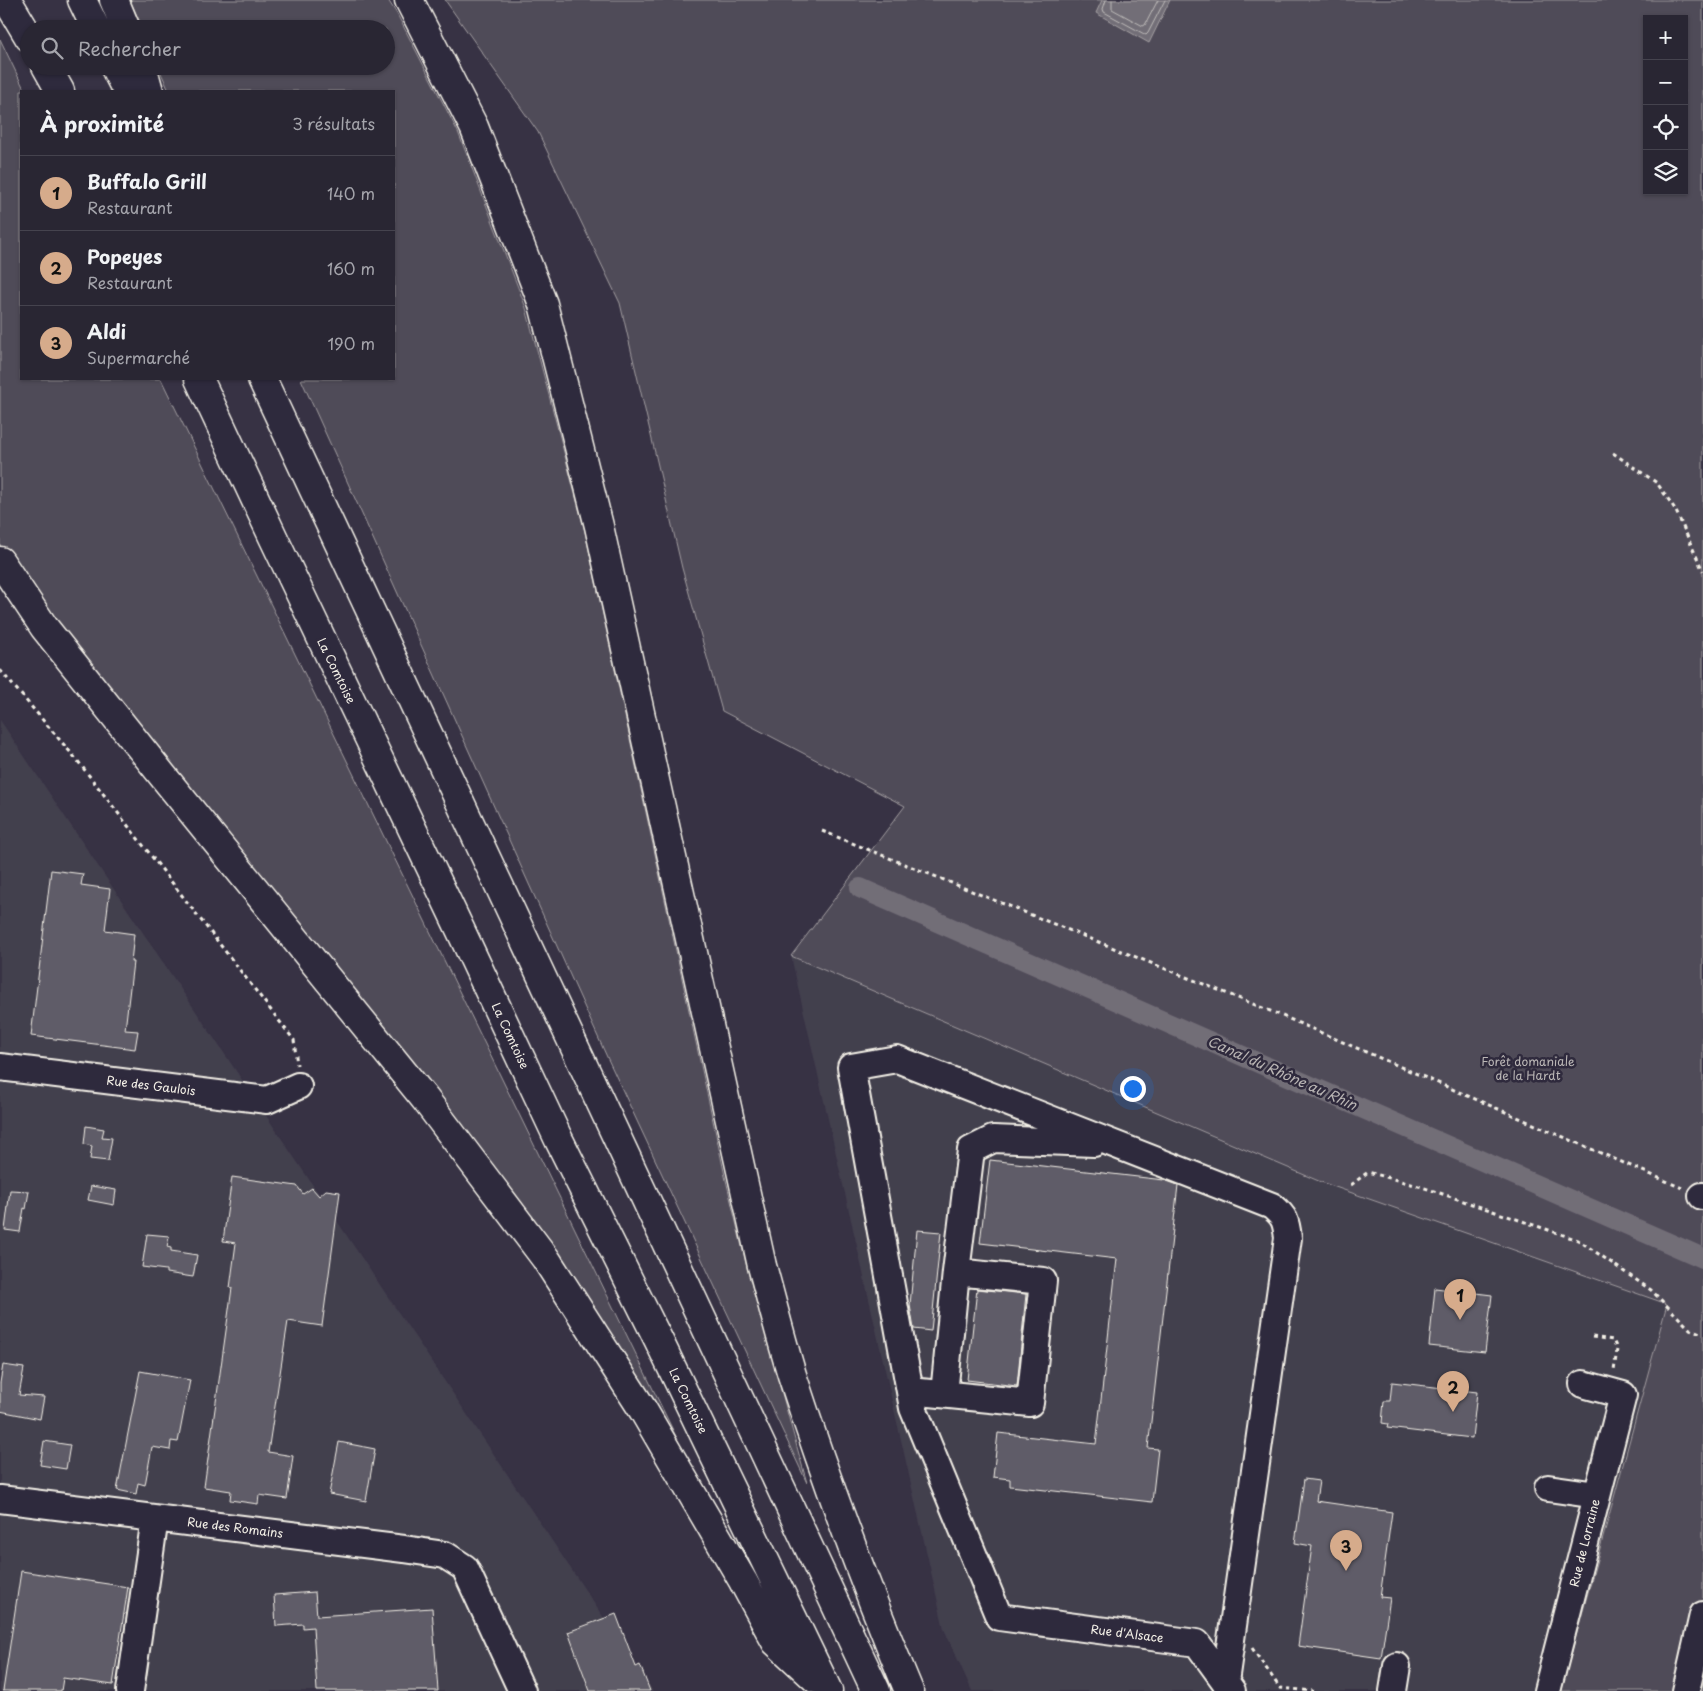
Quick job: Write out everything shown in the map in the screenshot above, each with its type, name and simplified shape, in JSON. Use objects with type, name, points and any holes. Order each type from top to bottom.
[{"type":"highway","points":[[7,0],[20,22]]},
{"type":"highway","points":[[25,0],[34,20]]},
{"type":"highway","points":[[82,0],[92,20]]},
{"type":"highway","points":[[114,0],[122,20]]},
{"type":"highway","points":[[408,0],[474,127],[543,304],[599,526],[762,1266],[792,1374],[832,1492],[909,1691]]},
{"type":"highway","points":[[51,75],[59,90]]},
{"type":"highway","points":[[59,75],[66,90]]},
{"type":"highway","points":[[119,75],[126,90]]},
{"type":"highway","points":[[145,75],[150,90]]},
{"type":"highway","name":"La Comtoise","points":[[199,380],[559,1140],[658,1339],[828,1691]]},
{"type":"highway","points":[[262,380],[876,1691]]},
{"type":"highway","points":[[0,561],[44,627],[162,776],[425,1099],[546,1260],[643,1410],[743,1581],[776,1642],[828,1691]]},
{"type":"street","points":[[956,1272],[1042,1281],[1030,1403],[910,1391],[851,1067],[898,1059],[1272,1206],[1282,1215],[1286,1223],[1288,1238],[1228,1686]]},
{"type":"street","name":"Rue des Gaulois","points":[[0,1067],[267,1100],[298,1086]]},
{"type":"street","points":[[944,1394],[971,1150],[992,1139],[1113,1143]]},
{"type":"street","name":"Rue de Lorraine","points":[[1547,1691],[1623,1394],[1583,1384]]},
{"type":"street","name":"Rue d'Alsace","points":[[910,1391],[913,1408],[998,1617],[1197,1643],[1228,1686]]},
{"type":"street","points":[[1548,1488],[1597,1494]]},
{"type":"street","name":"Rue des Romains","points":[[0,1499],[445,1555],[465,1568],[522,1691]]},
{"type":"street","points":[[130,1691],[155,1518]]},
{"type":"street","points":[[1686,1691],[1703,1615]]},
{"type":"path","points":[[1613,453],[1657,483],[1675,509],[1703,571]]},
{"type":"path","points":[[0,670],[77,760],[294,1040],[298,1086]]},
{"type":"path","points":[[822,831],[1273,1012],[1703,1196]]},
{"type":"path","points":[[1351,1186],[1368,1172],[1422,1187],[1578,1240],[1651,1290],[1690,1329],[1703,1334]]},
{"type":"path","points":[[1252,1648],[1280,1688],[1313,1691]]},
{"type":"shaded area","points":[[0,720],[653,1691],[0,1691]]},
{"type":"shaded area","points":[[791,956],[1321,1182],[1667,1304],[1561,1691],[972,1691],[944,1629]]},
{"type":"green space","points":[[130,0],[388,0],[458,132],[526,308],[585,532],[725,1176],[747,1268],[807,1483],[607,1057],[301,380],[395,380],[395,90],[169,90],[162,75],[395,75],[395,20],[139,20]]},
{"type":"green space","name":"Forêt domaniale de la Hardt","points":[[445,0],[1703,0],[1703,1691],[1561,1691],[1667,1304],[1321,1182],[791,956],[905,806],[722,711],[682,568],[620,303],[538,132]]},
{"type":"green space","points":[[0,39],[25,90],[20,90],[20,380],[161,380],[706,1498],[554,1255],[53,621],[0,545]]},
{"type":"water","points":[[1102,0],[1170,0],[1149,43],[1096,13]]},
{"type":"building","points":[[51,870],[83,874],[81,885],[110,889],[105,930],[134,934],[131,962],[133,962],[125,1030],[138,1031],[135,1049],[31,1036]]},
{"type":"building","points":[[86,1126],[104,1129],[102,1137],[112,1138],[108,1161],[90,1159],[92,1146],[84,1144]]},
{"type":"building","points":[[990,1160],[1164,1180],[1178,1185],[1148,1448],[1158,1449],[1152,1502],[1010,1486],[1010,1479],[993,1477],[998,1433],[1096,1444],[1117,1259],[980,1243]]},
{"type":"building","points":[[232,1177],[297,1186],[303,1194],[312,1188],[319,1196],[326,1190],[340,1192],[322,1326],[288,1321],[268,1452],[293,1456],[287,1499],[259,1495],[258,1504],[230,1500],[231,1491],[204,1487],[232,1288],[230,1288],[236,1243],[223,1241]]},
{"type":"building","points":[[91,1186],[116,1190],[114,1205],[88,1200]]},
{"type":"building","points":[[10,1190],[29,1191],[20,1232],[5,1230]]},
{"type":"building","points":[[917,1230],[941,1232],[931,1331],[914,1329],[910,1305]]},
{"type":"building","points":[[147,1234],[169,1236],[167,1247],[171,1248],[171,1251],[197,1255],[193,1277],[166,1273],[166,1270],[142,1267]]},
{"type":"building","points":[[1435,1288],[1492,1295],[1485,1352],[1429,1346]]},
{"type":"building","points":[[977,1289],[1026,1294],[1017,1386],[967,1380]]},
{"type":"building","points":[[3,1365],[24,1368],[19,1395],[44,1397],[40,1419],[0,1411],[0,1383]]},
{"type":"building","points":[[140,1371],[190,1380],[178,1442],[171,1441],[170,1450],[152,1447],[145,1485],[138,1483],[136,1494],[117,1490]]},
{"type":"building","points":[[1392,1382],[1477,1392],[1472,1438],[1387,1428],[1388,1424],[1382,1423],[1384,1401],[1390,1401]]},
{"type":"building","points":[[44,1441],[70,1445],[66,1469],[40,1465]]},
{"type":"building","points":[[339,1442],[375,1449],[366,1501],[329,1494]]},
{"type":"building","points":[[1304,1479],[1319,1481],[1316,1501],[1392,1512],[1380,1597],[1390,1598],[1381,1658],[1298,1646],[1312,1546],[1295,1543]]},
{"type":"building","points":[[21,1571],[128,1587],[113,1685],[63,1678],[61,1691],[3,1691]]},
{"type":"building","points":[[315,1592],[317,1616],[432,1608],[438,1691],[317,1691],[313,1627],[303,1628],[303,1624],[276,1626],[274,1595]]},
{"type":"building","points":[[616,1614],[636,1667],[640,1665],[650,1691],[590,1691],[568,1632]]},
{"type":"waterway","name":"Canal du Rhône au Rhin","points":[[860,888],[1703,1258]]},
{"type":"place","name":"Buffalo Grill","points":[[1460,1320]]},
{"type":"place","name":"Popeyes","points":[[1453,1412]]},
{"type":"place","name":"Aldi","points":[[1346,1571]]}]
